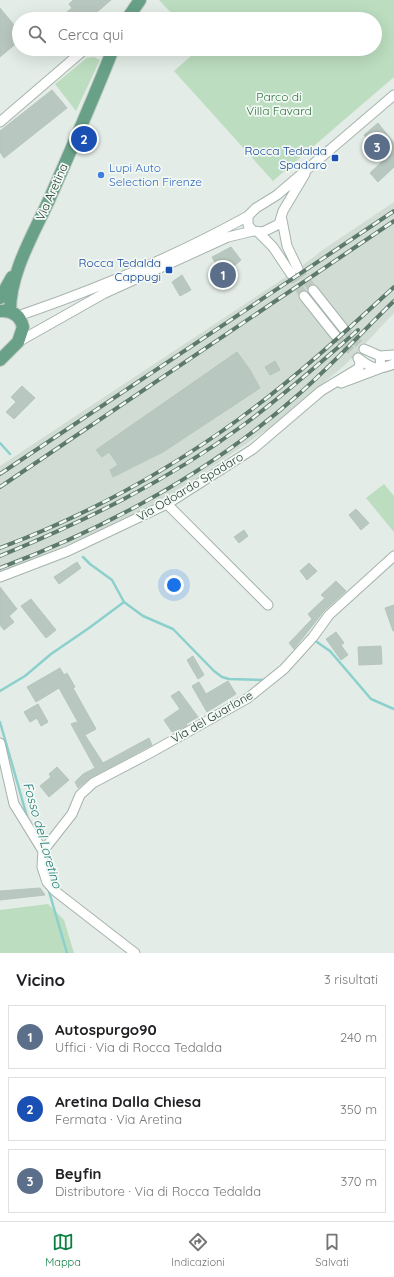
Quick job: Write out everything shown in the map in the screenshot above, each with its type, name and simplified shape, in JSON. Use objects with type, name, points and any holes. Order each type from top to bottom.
[{"type":"main road","points":[[132,12],[140,0]]},
{"type":"main road","name":"Via Aretina","points":[[0,298],[19,268],[77,138],[111,56]]},
{"type":"main road","name":"Via Aretina","points":[[18,342],[23,327],[9,313],[11,297],[19,268]]},
{"type":"main road","points":[[0,360],[18,342]]},
{"type":"street","points":[[0,122],[77,56]]},
{"type":"street","points":[[9,313],[100,286],[180,252],[248,216],[256,208],[269,201],[394,95]]},
{"type":"street","points":[[18,342],[103,294],[167,267],[222,240],[272,229],[282,215],[308,167]]},
{"type":"street","points":[[248,216],[248,225],[273,246],[295,272],[287,246],[282,215],[277,202],[269,201]]},
{"type":"street","points":[[313,290],[343,328]]},
{"type":"street","points":[[304,296],[335,335]]},
{"type":"street","points":[[364,350],[380,356],[394,355]]},
{"type":"street","points":[[380,356],[381,368]]},
{"type":"street","name":"Via Odoardo Spadaro","points":[[0,577],[68,551],[167,504],[253,449],[321,391],[359,368],[360,362],[358,358],[369,367],[381,368]]},
{"type":"street","name":"Via Odoardo Spadaro","points":[[321,391],[394,364]]},
{"type":"street","points":[[167,504],[268,605]]},
{"type":"street","name":"Via del Guarlone","points":[[44,851],[72,814],[80,795],[93,783],[248,698],[284,669],[312,638],[329,615],[394,556]]},
{"type":"street","points":[[0,743],[14,804],[44,851],[42,868],[47,882],[55,891],[136,953]]},
{"type":"shaded area","points":[[394,202],[394,313],[346,364],[271,427],[175,492],[136,513],[81,539],[0,572],[0,466],[298,269],[324,249]]},
{"type":"green space","name":"Parco di Villa Favard","points":[[159,0],[394,0],[394,77],[273,181],[174,71],[191,56],[382,56],[382,12],[170,12]]},
{"type":"green space","points":[[94,57],[100,60],[76,111],[55,84],[87,58]]},
{"type":"green space","points":[[384,484],[394,496],[394,532],[366,498]]},
{"type":"green space","points":[[48,904],[64,920],[74,953],[0,953],[0,910]]},
{"type":"building","points":[[73,0],[111,0],[97,12],[67,12],[72,8],[69,4]]},
{"type":"building","points":[[0,8],[12,23],[12,47],[0,57]]},
{"type":"building","points":[[52,90],[67,108],[4,158],[0,152],[0,131]]},
{"type":"building","points":[[378,123],[394,143],[394,167],[378,182],[370,173],[384,160],[364,135]]},
{"type":"building","points":[[231,247],[241,260],[233,267],[228,261],[217,266],[212,257]]},
{"type":"building","points":[[182,275],[191,290],[180,296],[172,282]]},
{"type":"building","points":[[237,352],[250,370],[260,388],[163,452],[113,477],[110,470],[118,465],[109,452],[102,457],[96,450]]},
{"type":"building","points":[[275,361],[280,370],[270,375],[265,367]]},
{"type":"building","points":[[22,386],[35,398],[14,419],[6,412],[16,402],[11,397]]},
{"type":"building","points":[[356,509],[369,523],[361,530],[349,515]]},
{"type":"building","points":[[244,530],[248,536],[239,543],[234,537]]},
{"type":"building","points":[[77,562],[81,568],[59,584],[54,577]]},
{"type":"building","points":[[309,563],[317,571],[307,580],[300,571]]},
{"type":"building","points":[[336,581],[346,591],[324,611],[294,649],[289,643],[312,619],[308,614],[325,598],[321,595]]},
{"type":"building","points":[[0,587],[17,609],[9,616],[14,622],[4,630],[0,625]]},
{"type":"building","points":[[31,599],[56,630],[46,638],[21,606]]},
{"type":"building","points":[[394,605],[394,631],[393,631],[385,608]]},
{"type":"building","points":[[336,632],[344,643],[341,645],[348,655],[341,660],[326,639]]},
{"type":"building","points":[[381,646],[382,664],[359,665],[358,647]]},
{"type":"building","points":[[193,656],[204,675],[198,679],[187,660]]},
{"type":"building","points":[[60,668],[64,675],[67,673],[75,687],[73,688],[96,729],[85,735],[103,763],[149,738],[152,745],[90,778],[78,788],[75,782],[83,774],[95,768],[71,724],[76,722],[79,724],[59,688],[36,702],[27,687]]},
{"type":"building","points":[[228,681],[236,694],[207,712],[192,686],[199,682],[206,694]]},
{"type":"building","points":[[179,691],[198,717],[186,724],[187,726],[172,732],[164,720],[180,709],[171,696]]},
{"type":"building","points":[[38,704],[48,722],[41,726],[37,718],[30,722],[24,712]]},
{"type":"building","points":[[57,767],[69,780],[49,797],[40,786],[51,777],[49,774]]},
{"type":"building","points":[[40,888],[45,895],[0,900],[0,891]]},
{"type":"waterway","points":[[0,443],[10,454]]},
{"type":"waterway","points":[[83,557],[112,580],[124,602],[143,616],[173,629],[214,671],[222,677],[229,679],[265,680]]},
{"type":"waterway","name":"Fosso del Loretino","points":[[0,691],[25,676],[51,654],[124,602]]},
{"type":"waterway","points":[[314,640],[330,651],[371,699],[394,709]]},
{"type":"waterway","name":"Fosso del Loretino","points":[[0,722],[28,820]]},
{"type":"waterway","name":"Fosso del Loretino","points":[[48,888],[67,953]]},
{"type":"tunnel","points":[[298,269],[313,290]]},
{"type":"tunnel","points":[[291,274],[304,296]]},
{"type":"tunnel","points":[[343,328],[364,349]]},
{"type":"tunnel","points":[[335,335],[358,358]]},
{"type":"railway","points":[[0,474],[394,211]]},
{"type":"railway","points":[[0,487],[394,221]]},
{"type":"railway","points":[[0,548],[63,522],[94,507],[154,475],[183,457],[239,419],[299,372],[394,287]]},
{"type":"railway","points":[[0,568],[41,552],[119,515],[194,473],[265,422],[299,394],[394,301]]},
{"type":"railway","points":[[0,556],[94,514],[184,465],[214,446],[257,415],[358,330]]},
{"type":"place","name":"Aretina Dalla Chiesa","points":[[84,139]]},
{"type":"place","name":"Beyfin","points":[[377,147]]},
{"type":"place","name":"Rocca Tedalda Spadaro","points":[[335,158]]},
{"type":"place","name":"Lupi Auto Selection Firenze","points":[[101,175]]},
{"type":"place","name":"Rocca Tedalda Cappugi","points":[[169,270]]},
{"type":"place","name":"Autospurgo90","points":[[223,275]]}]
